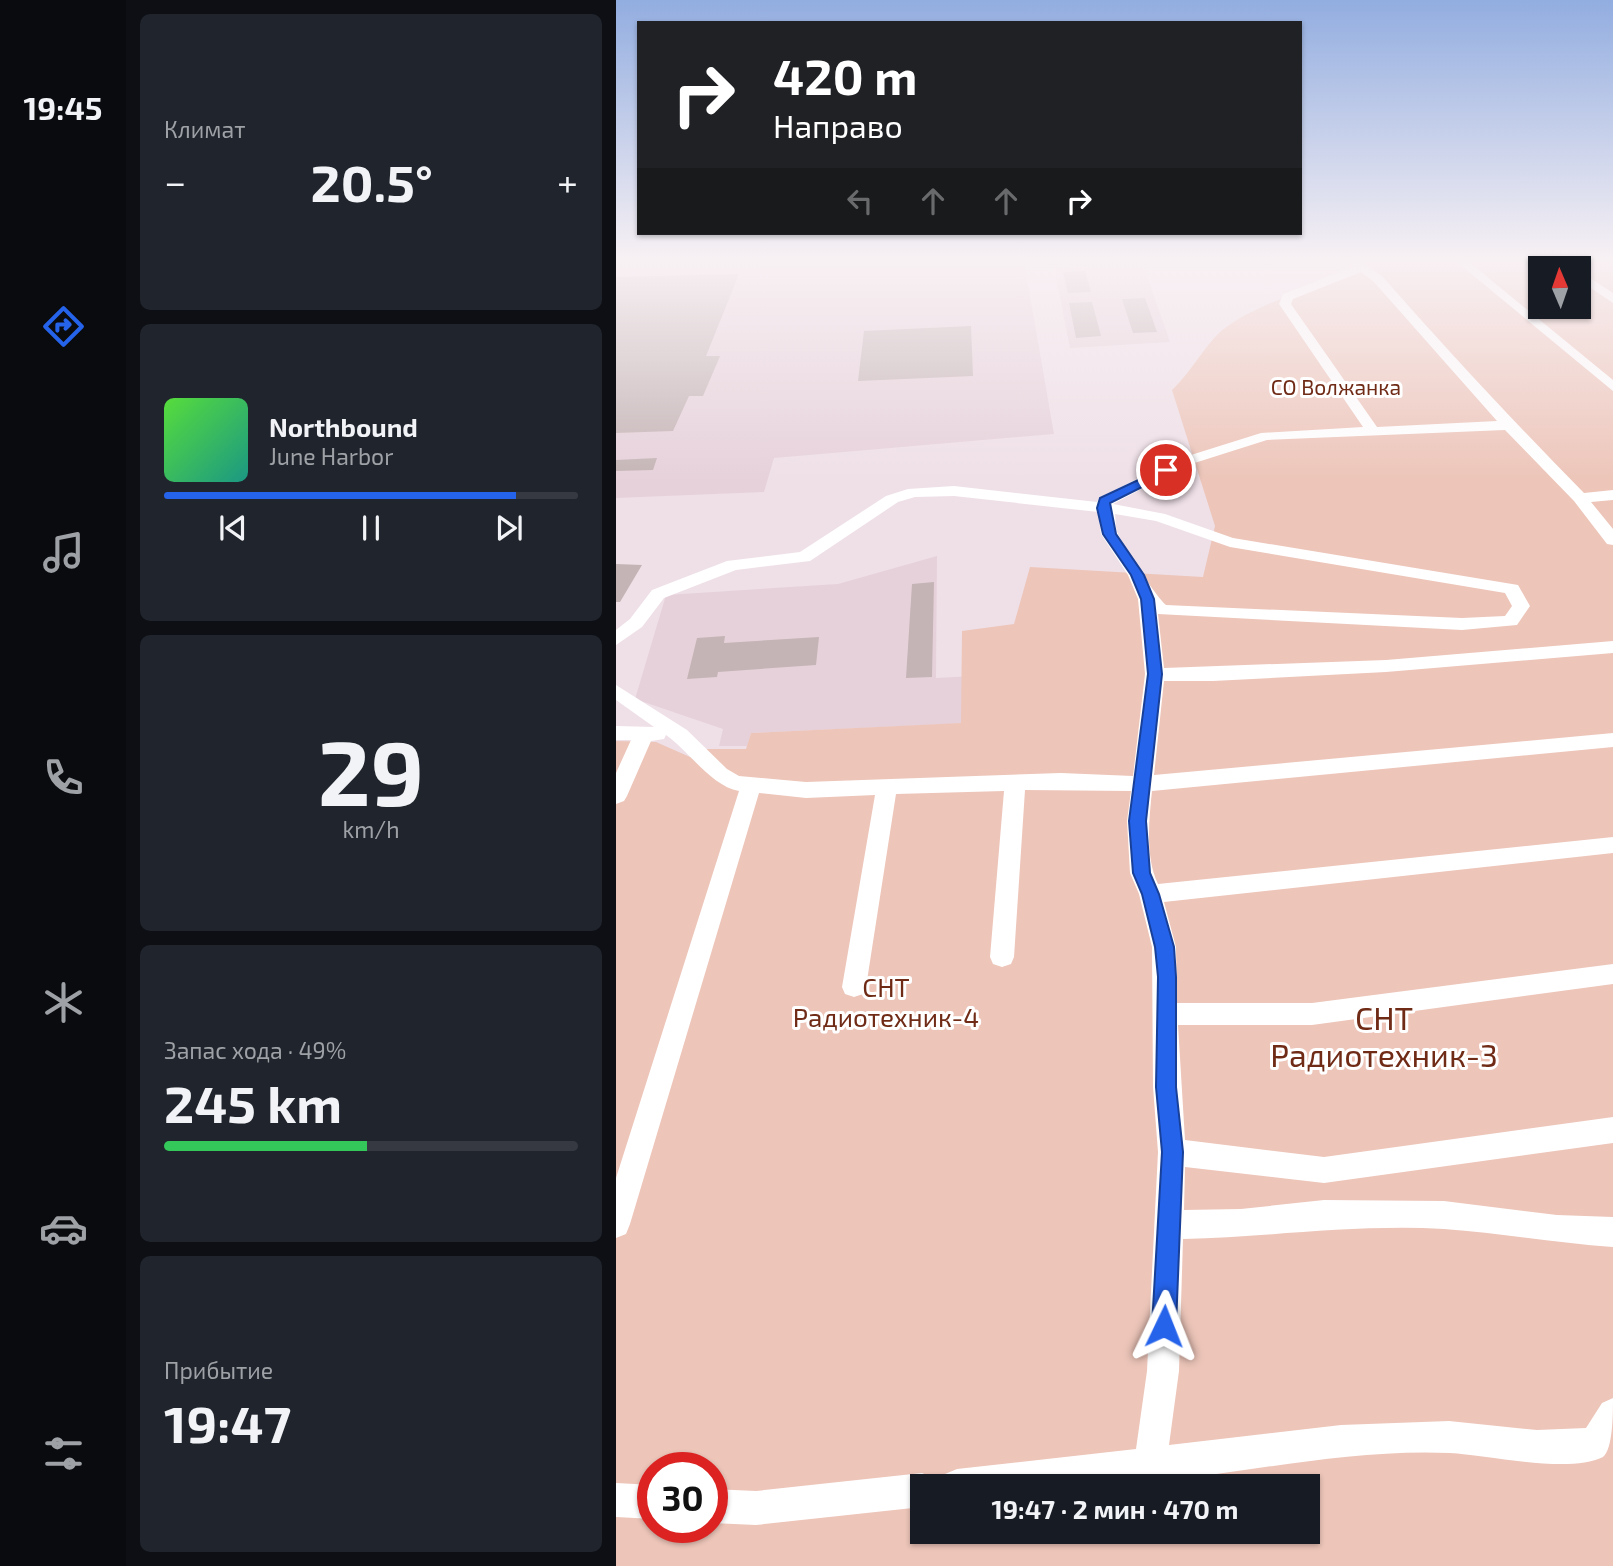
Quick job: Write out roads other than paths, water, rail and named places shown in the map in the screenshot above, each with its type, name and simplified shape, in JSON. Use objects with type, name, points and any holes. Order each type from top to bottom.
[{"type":"street","points":[[1307,335],[1361,410],[1372,431]]},
{"type":"street","points":[[1427,335],[1482,398],[1512,425],[1580,498],[1613,540]]},
{"type":"street","points":[[1551,335],[1613,387]]},
{"type":"street","points":[[1150,1464],[1163,1371],[1172,1152],[1166,1087],[1164,947],[1151,894],[1141,873],[1138,821],[1155,674],[1147,599],[1137,575],[1109,534],[1103,508],[1105,501],[1180,463],[1266,436],[1512,425]]},
{"type":"street","points":[[616,639],[636,623],[658,594],[733,565],[804,557],[892,499],[914,492],[954,491],[1158,517],[1230,542],[1512,589],[1521,606],[1511,621],[1462,624],[1162,610],[1147,599]]},
{"type":"street","points":[[1580,498],[1613,495]]},
{"type":"street","points":[[1155,674],[1184,676],[1497,659],[1613,647]]},
{"type":"street","points":[[616,691],[680,735],[708,759],[720,774],[735,783],[806,790],[1015,782],[1141,784],[1613,740]]},
{"type":"street","points":[[616,733],[680,735]]},
{"type":"street","points":[[616,796],[644,734]]},
{"type":"street","points":[[1002,957],[1015,782]]},
{"type":"street","points":[[616,1224],[751,785]]},
{"type":"street","points":[[854,986],[887,785]]},
{"type":"street","points":[[1151,894],[1317,879],[1613,845]]},
{"type":"street","points":[[1167,1014],[1312,1014],[1613,974]]},
{"type":"street","points":[[1172,1152],[1324,1170],[1613,1130]]},
{"type":"street","points":[[1169,1225],[1241,1223],[1324,1214],[1444,1215],[1557,1229],[1613,1232]]},
{"type":"street","points":[[1062,1474],[1341,1441],[1449,1437],[1537,1447],[1595,1444],[1613,1414]]},
{"type":"street","points":[[728,1507],[756,1508],[910,1491]]},
{"type":"street","points":[[616,1500],[637,1502]]},
{"type":"park label","name":"СО Волжанка","points":[[1336,388]]},
{"type":"park label","name":"СНТ Радиотехник-4","points":[[886,1003]]},
{"type":"park label","name":"СНТ Радиотехник-3","points":[[1384,1038]]}]
